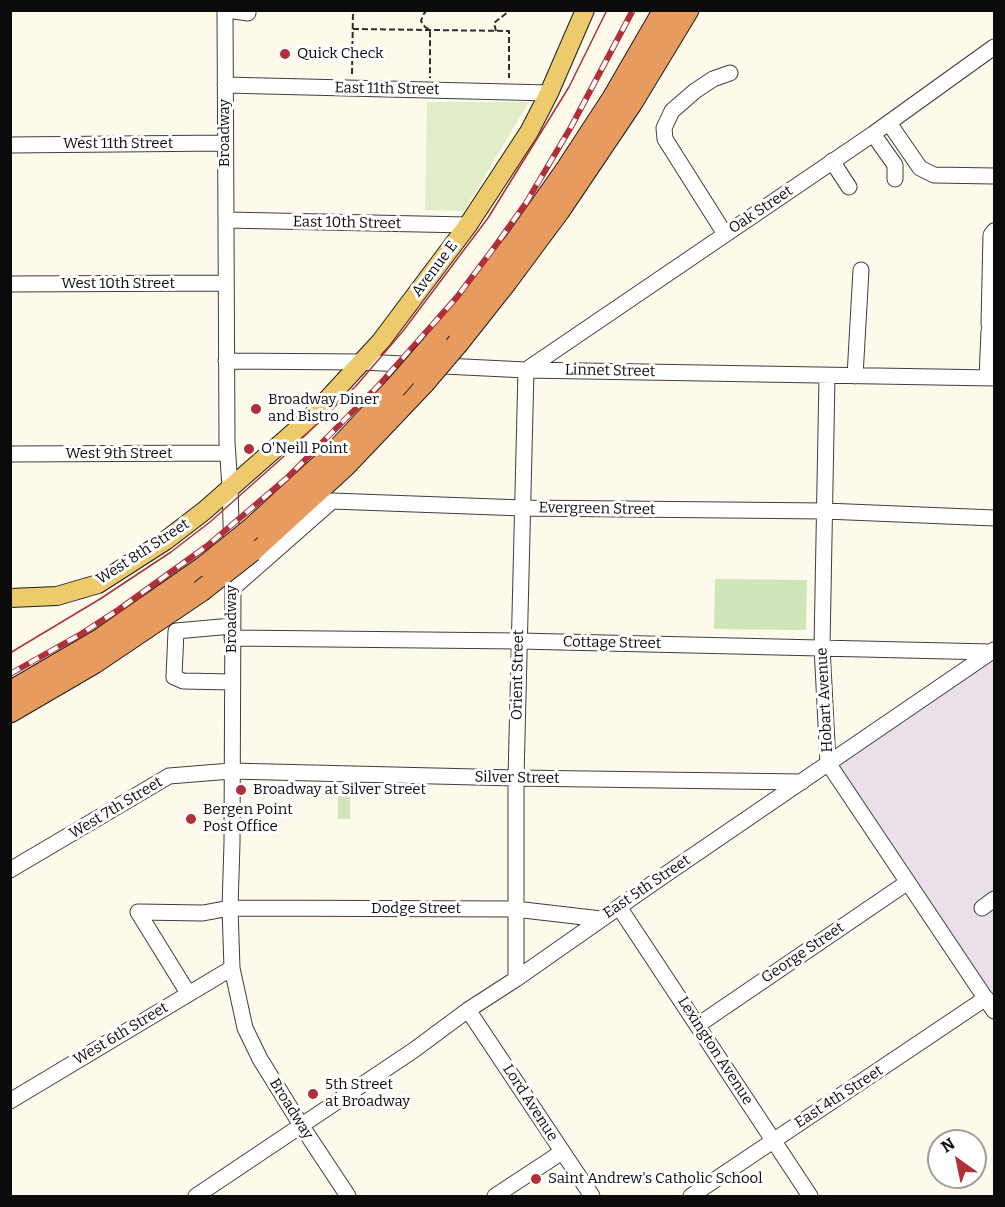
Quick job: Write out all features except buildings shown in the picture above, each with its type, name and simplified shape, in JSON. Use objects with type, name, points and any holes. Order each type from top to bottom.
[{"type":"highway","points":[[10,693],[99,640],[206,566],[251,529],[327,459],[395,388],[503,258],[566,170],[613,98],[664,10]]},
{"type":"highway","points":[[10,712],[94,663],[201,591],[252,551],[345,466],[424,382],[507,281],[559,211],[631,104],[688,10]]},
{"type":"main road","name":"Avenue E","points":[[230,488],[311,417],[362,362],[381,341],[468,225],[529,132],[549,93],[585,10]]},
{"type":"main road","name":"West 8th Street","points":[[10,598],[57,596],[98,584],[165,541],[230,488]]},
{"type":"street","points":[[226,10],[248,13]]},
{"type":"street","name":"Broadway","points":[[226,10],[227,453],[233,588],[230,908],[232,968],[245,1028],[260,1059],[348,1197]]},
{"type":"street","name":"Oak Street","points":[[526,370],[889,123],[994,47]]},
{"type":"street","points":[[725,234],[665,139],[664,128],[672,111],[694,91],[713,79],[730,73]]},
{"type":"street","name":"East 11th Street","points":[[225,85],[549,93]]},
{"type":"street","points":[[889,123],[921,168],[933,175],[994,176]]},
{"type":"street","points":[[873,134],[895,165],[895,179]]},
{"type":"street","name":"West 11th Street","points":[[10,145],[225,143]]},
{"type":"street","points":[[832,161],[849,187]]},
{"type":"street","name":"East 10th Street","points":[[226,220],[468,225]]},
{"type":"street","points":[[991,378],[989,327],[991,235],[994,231]]},
{"type":"street","points":[[855,376],[861,270]]},
{"type":"street","name":"West 10th Street","points":[[10,284],[226,283]]},
{"type":"street","name":"Linnet Street","points":[[226,361],[362,362],[526,370],[991,378]]},
{"type":"street","name":"Orient Street","points":[[516,980],[516,778],[526,370]]},
{"type":"street","name":"Hobart Avenue","points":[[827,376],[822,647],[828,762],[990,1004]]},
{"type":"street","name":"West 9th Street","points":[[10,454],[227,453]]},
{"type":"street","name":"Evergreen Street","points":[[233,588],[332,501],[523,508],[825,511],[994,518]]},
{"type":"street","name":"Cottage Street","points":[[232,682],[183,681],[174,678],[176,631],[993,651]]},
{"type":"street","name":"East 5th Street","points":[[196,1197],[414,1050],[468,1010],[516,980],[828,762],[993,651]]},
{"type":"street","name":"Silver Street","points":[[231,771],[802,782]]},
{"type":"street","name":"West 7th Street","points":[[10,870],[169,776],[231,771]]},
{"type":"street","name":"George Street","points":[[698,1025],[908,882]]},
{"type":"street","name":"Lexington Avenue","points":[[619,907],[810,1197]]},
{"type":"street","name":"Dodge Street","points":[[188,993],[138,912],[203,913],[230,908],[515,909],[601,919]]},
{"type":"street","name":"West 6th Street","points":[[10,1101],[232,968]]},
{"type":"street","name":"East 4th Street","points":[[691,1197],[773,1141],[990,1004]]},
{"type":"street","name":"Lord Avenue","points":[[468,1010],[592,1197]]},
{"type":"street","points":[[495,1197],[562,1152]]},
{"type":"path","points":[[352,76],[353,10]]},
{"type":"path","points":[[427,10],[421,21],[430,30]]},
{"type":"path","points":[[496,31],[494,23],[509,11],[506,10]]},
{"type":"path","points":[[353,29],[509,31],[509,79]]},
{"type":"path","points":[[430,30],[430,78]]},
{"type":"shaded area","points":[[994,654],[994,1006],[830,761]]},
{"type":"green space","points":[[427,102],[529,102],[464,211],[425,210]]},
{"type":"green space","points":[[715,579],[807,580],[806,630],[714,629]]},
{"type":"green space","points":[[338,786],[350,786],[350,819],[338,819]]},
{"type":"tram line","points":[[10,653],[100,599],[171,552],[210,522],[282,458],[356,386],[403,331],[488,218],[569,87],[607,10]]},
{"type":"railway","points":[[10,674],[118,610],[207,546],[287,478],[381,383],[457,297],[526,203],[571,127],[633,10]]},
{"type":"place","name":"Quick Check","points":[[285,54]]},
{"type":"place","name":"Broadway Diner and Bistro","points":[[256,409]]},
{"type":"place","name":"O'Neill Point","points":[[249,449]]},
{"type":"place","name":"Broadway at Silver Street","points":[[241,790]]},
{"type":"place","name":"Bergen Point Post Office","points":[[191,819]]},
{"type":"place","name":"5th Street at Broadway","points":[[313,1094]]},
{"type":"place","name":"Saint Andrew's Catholic School","points":[[536,1179]]}]
